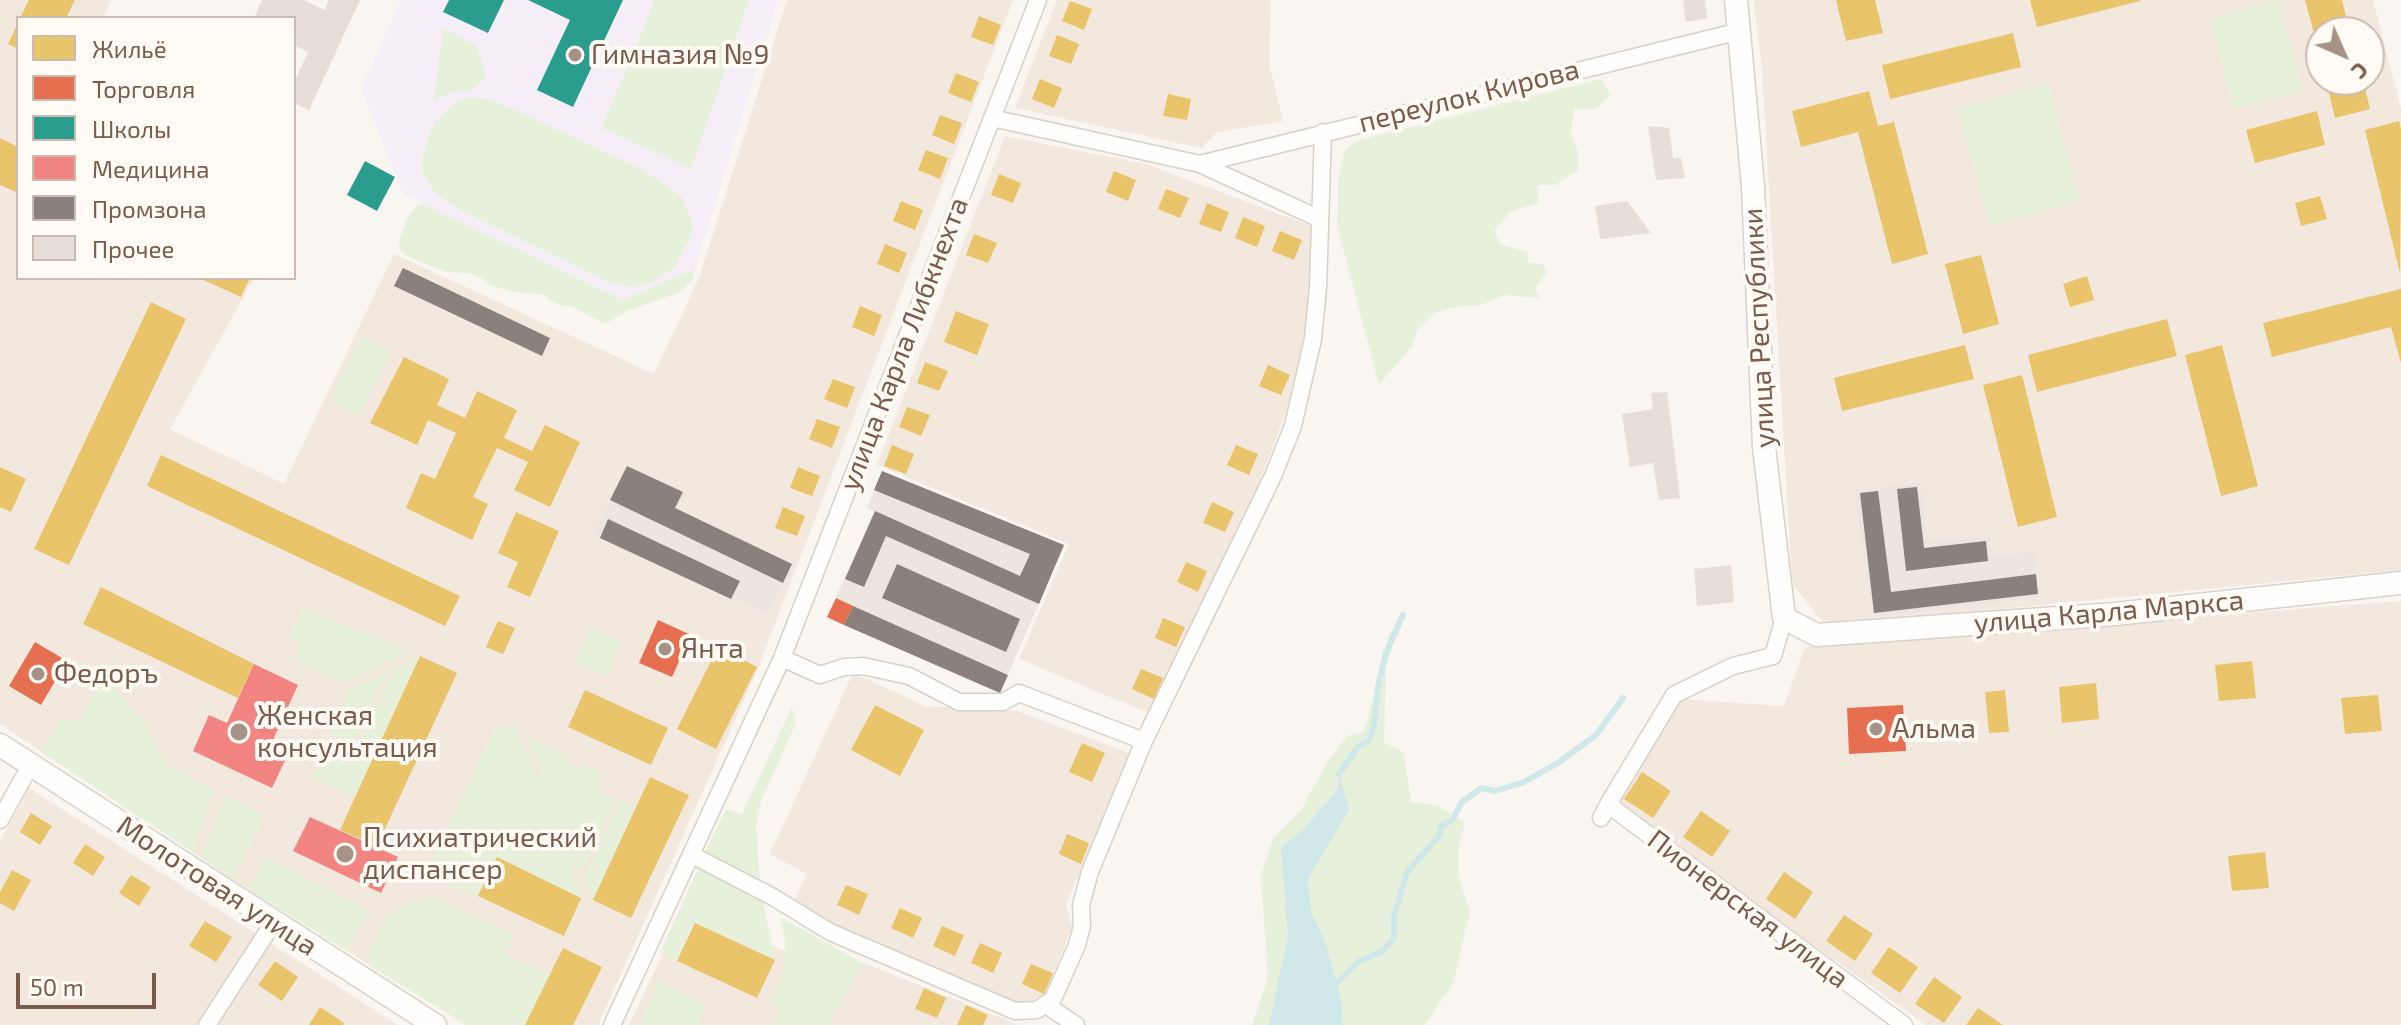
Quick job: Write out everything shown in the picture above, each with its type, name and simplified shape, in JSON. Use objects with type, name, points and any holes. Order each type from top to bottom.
[{"type":"street","name":"улица Карла Либкнехта","points":[[612,1025],[782,658],[1038,0]]},
{"type":"street","name":"улица Республики","points":[[1736,0],[1753,186],[1764,447],[1784,618]]},
{"type":"street","name":"переулок Кирова","points":[[1200,164],[1740,31]]},
{"type":"street","name":"переулок Кирова","points":[[992,118],[1200,164],[1320,219]]},
{"type":"street","points":[[692,855],[773,897],[830,932],[1015,1011],[1037,1010],[1053,999],[1077,945],[1082,926],[1081,905],[1090,872],[1144,741],[1273,476],[1293,426],[1313,339],[1318,288],[1323,132]]},
{"type":"street","name":"улица Карла Маркса","points":[[1784,618],[1817,635],[2115,614],[2401,583]]},
{"type":"street","points":[[1601,818],[1674,695],[1733,666],[1773,656],[1784,618]]},
{"type":"street","points":[[782,658],[820,675],[844,667],[863,666],[909,676],[959,702],[1003,702],[1019,693],[1144,741]]},
{"type":"street","name":"Молотовая улица","points":[[0,745],[435,1025]]},
{"type":"street","points":[[0,820],[30,766]]},
{"type":"street","name":"Пионерская улица","points":[[1610,801],[1614,809],[1904,1025]]},
{"type":"street","points":[[207,1025],[273,923]]},
{"type":"street","points":[[1046,1005],[1076,1025]]},
{"type":"shaded area","points":[[0,0],[111,0],[104,16],[16,16],[16,280],[253,280],[170,429],[284,484],[394,254],[654,374],[699,278],[787,0],[1013,0],[757,671],[598,1025],[466,1025],[249,890],[0,724]]},
{"type":"shaded area","points":[[401,0],[778,0],[695,269],[623,300],[404,195],[361,89]]},
{"type":"shaded area","points":[[1057,0],[1271,0],[1269,64],[1283,121],[1217,132],[1201,148],[1015,108]]},
{"type":"shaded area","points":[[1754,0],[2373,0],[2377,16],[2305,16],[2305,96],[2385,96],[2385,47],[2401,109],[2401,570],[1826,626],[1792,583],[1762,68]]},
{"type":"shaded area","points":[[1005,136],[1146,164],[1314,227],[1305,333],[1287,409],[1259,483],[1151,714],[1019,659],[1069,544],[877,465]]},
{"type":"shaded area","points":[[627,466],[683,492],[676,508],[792,564],[768,614],[593,535]]},
{"type":"shaded area","points":[[882,471],[1064,545],[1000,693],[827,617],[874,512],[867,508]]},
{"type":"shaded area","points":[[1921,483],[1927,542],[1989,535],[1993,557],[2035,551],[2039,597],[1873,617],[1854,490]]},
{"type":"shaded area","points":[[2401,601],[2401,1025],[1926,1025],[1615,805],[1678,699],[1784,706],[1805,647]]},
{"type":"shaded area","points":[[853,673],[925,706],[1017,711],[1132,754],[1066,904],[1072,927],[1046,993],[1025,1005],[829,924],[794,901],[807,874],[770,854]]},
{"type":"shaded area","points":[[29,788],[257,934],[198,1025],[0,1025],[0,841]]},
{"type":"shaded area","points":[[686,904],[811,964],[782,1025],[629,1025]]},
{"type":"shaded area","points":[[270,943],[398,1025],[217,1025]]},
{"type":"shaded area","points":[[861,962],[1019,1025],[829,1025]]},
{"type":"green space","points":[[655,0],[749,0],[691,169],[602,128]]},
{"type":"green space","points":[[2278,1],[2303,91],[2234,109],[2210,19]]},
{"type":"green space","points":[[443,28],[477,46],[486,77],[472,91],[456,91],[434,101]]},
{"type":"green space","points":[[1601,79],[1611,95],[1595,109],[1574,109],[1571,134],[1578,152],[1578,170],[1555,185],[1538,185],[1538,203],[1511,211],[1494,231],[1502,245],[1527,252],[1528,263],[1543,264],[1547,272],[1535,289],[1539,298],[1505,295],[1478,306],[1460,306],[1434,313],[1418,329],[1413,345],[1379,385],[1337,225],[1338,181],[1344,152],[1355,141]]},
{"type":"green space","points":[[2048,84],[2080,201],[1990,226],[1958,108]]},
{"type":"green space","points":[[473,97],[514,109],[641,169],[682,197],[693,226],[673,269],[638,287],[606,281],[461,210],[436,194],[423,173],[422,160],[428,139],[435,122],[447,110],[459,100]]},
{"type":"green space","points":[[423,204],[623,300],[695,269],[692,280],[681,292],[629,310],[605,324],[571,306],[562,306],[546,295],[513,292],[489,285],[480,277],[468,273],[447,272],[410,258],[400,250],[399,241],[406,221],[416,207]]},
{"type":"green space","points":[[361,337],[392,352],[360,416],[329,400]]},
{"type":"green space","points":[[303,608],[409,651],[343,683],[294,659],[300,642],[288,637]]},
{"type":"green space","points":[[1400,623],[1386,666],[1384,742],[1404,753],[1411,802],[1439,806],[1465,823],[1459,845],[1459,879],[1470,911],[1453,984],[1424,1025],[1343,1025],[1341,998],[1289,936],[1269,1025],[1252,1025],[1268,978],[1261,876],[1273,838],[1301,810],[1327,762],[1347,736],[1362,732],[1366,726],[1389,634]]},
{"type":"green space","points":[[591,628],[622,643],[606,677],[575,662]]},
{"type":"green space","points":[[420,656],[376,751],[364,745],[361,748],[358,746],[394,669]]},
{"type":"green space","points":[[389,670],[354,744],[330,734],[348,691]]},
{"type":"green space","points":[[105,675],[145,723],[166,764],[214,790],[192,852],[42,752],[61,718],[79,721]]},
{"type":"green space","points":[[792,707],[796,723],[761,801],[756,823],[760,884],[703,856],[726,809],[742,814]]},
{"type":"green space","points":[[513,726],[538,778],[542,772],[527,736],[568,757],[565,764],[579,771],[583,764],[604,775],[598,790],[616,799],[581,873],[580,868],[572,865],[581,898],[497,857],[478,896],[425,875],[495,727]]},
{"type":"green space","points":[[329,739],[359,752],[358,757],[371,763],[355,797],[312,777]]},
{"type":"green space","points":[[225,796],[266,815],[232,879],[201,858]]},
{"type":"green space","points":[[620,801],[636,808],[593,900],[584,878]]},
{"type":"green space","points":[[266,857],[367,910],[347,951],[249,890]]},
{"type":"green space","points":[[699,867],[762,897],[775,960],[695,923],[677,961],[660,953]]},
{"type":"green space","points":[[429,896],[514,934],[505,954],[550,975],[525,1025],[467,1025],[373,968],[368,953],[388,914]]},
{"type":"green space","points":[[780,917],[861,962],[829,1025],[773,1025],[781,1009],[769,1003],[784,971],[785,940]]},
{"type":"green space","points":[[659,982],[706,1005],[697,1025],[639,1025]]},
{"type":"water","points":[[1339,774],[1349,809],[1308,879],[1311,913],[1324,938],[1341,998],[1343,1025],[1269,1025],[1288,936],[1281,848],[1303,830],[1338,789]]},
{"type":"building: Жильё","points":[[29,0],[75,0],[67,16],[21,16]]},
{"type":"building: Жильё","points":[[1836,0],[1875,0],[1883,33],[1846,41]]},
{"type":"building: Жильё","points":[[2030,0],[2140,0],[2140,1],[2037,27]]},
{"type":"building: Жильё","points":[[2305,0],[2342,0],[2346,16],[2309,16]]},
{"type":"building: Жильё","points":[[1070,1],[1092,9],[1084,30],[1062,21]]},
{"type":"building: Жильё","points":[[979,16],[1001,25],[993,45],[971,37]]},
{"type":"building: Жильё","points":[[16,27],[16,48],[8,44]]},
{"type":"building: Жильё","points":[[2013,33],[2021,67],[1890,99],[1882,65]]},
{"type":"building: Жильё","points":[[1057,35],[1079,44],[1071,64],[1049,56]]},
{"type":"building: Жильё","points":[[956,73],[979,82],[971,102],[948,93]]},
{"type":"building: Жильё","points":[[1040,79],[1062,88],[1054,108],[1032,99]]},
{"type":"building: Жильё","points":[[1869,91],[1878,126],[1894,122],[1928,254],[1892,264],[1858,132],[1801,147],[1792,111]]},
{"type":"building: Жильё","points":[[1168,94],[1191,99],[1187,120],[1163,116]]},
{"type":"building: Жильё","points":[[2330,96],[2367,96],[2370,109],[2335,118]]},
{"type":"building: Жильё","points":[[2317,111],[2325,145],[2255,163],[2246,130]]},
{"type":"building: Жильё","points":[[940,115],[962,123],[954,144],[932,135]]},
{"type":"building: Жильё","points":[[2399,121],[2401,130],[2400,273],[2365,130]]},
{"type":"building: Жильё","points":[[0,138],[16,146],[16,192],[0,185]]},
{"type":"building: Жильё","points":[[926,150],[948,158],[940,179],[918,170]]},
{"type":"building: Жильё","points":[[1114,171],[1136,180],[1128,201],[1106,192]]},
{"type":"building: Жильё","points":[[999,174],[1021,183],[1013,203],[991,195]]},
{"type":"building: Жильё","points":[[1166,189],[1189,198],[1180,218],[1158,209]]},
{"type":"building: Жильё","points":[[2320,196],[2327,219],[2301,226],[2295,203]]},
{"type":"building: Жильё","points":[[901,201],[923,210],[915,230],[893,221]]},
{"type":"building: Жильё","points":[[1207,203],[1229,212],[1221,232],[1199,224]]},
{"type":"building: Жильё","points":[[1243,217],[1265,226],[1257,247],[1235,238]]},
{"type":"building: Жильё","points":[[1280,231],[1302,240],[1294,260],[1272,251]]},
{"type":"building: Жильё","points":[[974,234],[997,243],[988,263],[966,255]]},
{"type":"building: Жильё","points":[[885,244],[907,253],[899,273],[877,264]]},
{"type":"building: Жильё","points":[[1981,255],[1999,324],[1963,334],[1945,264]]},
{"type":"building: Жильё","points":[[2087,276],[2094,300],[2070,307],[2063,284]]},
{"type":"building: Жильё","points":[[203,280],[249,280],[241,297]]},
{"type":"building: Жильё","points":[[2401,289],[2401,363],[2391,327],[2272,357],[2263,323]]},
{"type":"building: Жильё","points":[[151,302],[186,319],[69,565],[34,549]]},
{"type":"building: Жильё","points":[[860,306],[882,315],[874,336],[852,327]]},
{"type":"building: Жильё","points":[[956,311],[989,324],[977,355],[944,342]]},
{"type":"building: Жильё","points":[[2167,319],[2177,356],[2037,392],[2028,355]]},
{"type":"building: Жильё","points":[[1965,345],[1974,379],[1842,411],[1834,378]]},
{"type":"building: Жильё","points":[[2222,345],[2258,486],[2221,496],[2185,355]]},
{"type":"building: Жильё","points":[[404,357],[449,379],[437,405],[465,418],[477,391],[517,410],[504,438],[532,451],[545,425],[580,442],[550,507],[514,490],[528,462],[497,448],[473,497],[488,504],[472,540],[406,508],[421,473],[435,479],[456,433],[428,420],[417,445],[370,423]]},
{"type":"building: Жильё","points":[[925,362],[948,371],[939,391],[917,383]]},
{"type":"building: Жильё","points":[[1268,365],[1290,375],[1281,395],[1259,386]]},
{"type":"building: Жильё","points":[[2022,375],[2057,517],[2018,527],[1983,385]]},
{"type":"building: Жильё","points":[[833,379],[855,387],[847,408],[824,399]]},
{"type":"building: Жильё","points":[[907,407],[930,415],[921,436],[899,427]]},
{"type":"building: Жильё","points":[[817,419],[840,427],[832,448],[809,439]]},
{"type":"building: Жильё","points":[[892,445],[914,454],[906,474],[884,466]]},
{"type":"building: Жильё","points":[[1236,445],[1258,454],[1249,475],[1227,465]]},
{"type":"building: Жильё","points":[[161,455],[460,596],[445,626],[147,486]]},
{"type":"building: Жильё","points":[[0,467],[26,479],[11,512],[0,507]]},
{"type":"building: Жильё","points":[[798,467],[820,476],[812,496],[790,488]]},
{"type":"building: Жильё","points":[[1212,502],[1234,512],[1225,532],[1203,523]]},
{"type":"building: Жильё","points":[[783,507],[805,516],[797,536],[775,528]]},
{"type":"building: Жильё","points":[[516,512],[559,531],[530,597],[507,587],[518,562],[498,553]]},
{"type":"building: Жильё","points":[[1186,562],[1207,571],[1198,592],[1177,582]]},
{"type":"building: Жильё","points":[[101,587],[254,664],[238,698],[83,624]]},
{"type":"building: Жильё","points":[[1163,618],[1185,627],[1176,647],[1155,638]]},
{"type":"building: Жильё","points":[[498,621],[515,628],[503,654],[486,647]]},
{"type":"building: Жильё","points":[[718,647],[757,667],[716,749],[677,729]]},
{"type":"building: Жильё","points":[[420,656],[457,673],[377,846],[340,830]]},
{"type":"building: Жильё","points":[[2252,661],[2256,698],[2219,701],[2215,665]]},
{"type":"building: Жильё","points":[[1141,669],[1163,678],[1154,699],[1132,689]]},
{"type":"building: Жильё","points":[[2096,683],[2099,719],[2062,723],[2059,687]]},
{"type":"building: Жильё","points":[[585,690],[668,728],[651,765],[568,727]]},
{"type":"building: Жильё","points":[[2005,690],[2009,732],[1989,733],[1985,692]]},
{"type":"building: Жильё","points":[[2378,695],[2382,731],[2345,734],[2341,698]]},
{"type":"building: Жильё","points":[[875,705],[924,730],[900,776],[851,750]]},
{"type":"building: Жильё","points":[[1082,743],[1105,753],[1092,782],[1069,772]]},
{"type":"building: Жильё","points":[[1642,772],[1671,791],[1653,818],[1624,799]]},
{"type":"building: Жильё","points":[[650,777],[689,795],[631,918],[593,900]]},
{"type":"building: Жильё","points":[[1701,811],[1730,831],[1712,857],[1683,837]]},
{"type":"building: Жильё","points":[[31,813],[52,826],[40,845],[20,832]]},
{"type":"building: Жильё","points":[[1067,834],[1089,843],[1081,864],[1059,854]]},
{"type":"building: Жильё","points":[[85,844],[105,857],[93,876],[73,863]]},
{"type":"building: Жильё","points":[[2265,852],[2269,888],[2232,891],[2228,856]]},
{"type":"building: Жильё","points":[[497,857],[581,898],[564,936],[478,896]]},
{"type":"building: Жильё","points":[[12,870],[31,880],[14,911],[0,903],[0,892]]},
{"type":"building: Жильё","points":[[1784,872],[1813,892],[1795,919],[1766,899]]},
{"type":"building: Жильё","points":[[131,875],[151,887],[139,906],[119,893]]},
{"type":"building: Жильё","points":[[846,885],[868,894],[859,915],[837,905]]},
{"type":"building: Жильё","points":[[900,908],[922,918],[913,938],[891,928]]},
{"type":"building: Жильё","points":[[1844,915],[1873,934],[1855,961],[1826,941]]},
{"type":"building: Жильё","points":[[205,921],[232,937],[216,962],[189,946]]},
{"type":"building: Жильё","points":[[695,923],[775,960],[757,998],[677,961]]},
{"type":"building: Жильё","points":[[942,926],[964,935],[955,956],[933,946]]},
{"type":"building: Жильё","points":[[980,943],[1002,953],[993,973],[971,963]]},
{"type":"building: Жильё","points":[[1889,947],[1918,967],[1900,993],[1871,973]]},
{"type":"building: Жильё","points":[[563,948],[602,967],[573,1025],[525,1025]]},
{"type":"building: Жильё","points":[[275,961],[298,977],[282,1001],[258,985]]},
{"type":"building: Жильё","points":[[1031,964],[1053,973],[1044,994],[1022,984]]},
{"type":"building: Жильё","points":[[1934,977],[1962,997],[1944,1023],[1915,1004]]},
{"type":"building: Жильё","points":[[924,988],[946,998],[937,1018],[915,1009]]},
{"type":"building: Жильё","points":[[966,1005],[988,1015],[983,1025],[957,1025]]},
{"type":"building: Жильё","points":[[320,1007],[344,1023],[343,1025],[309,1025]]},
{"type":"building: Жильё","points":[[1978,1008],[2003,1025],[1966,1025]]},
{"type":"building: Торговля","points":[[836,598],[853,606],[844,625],[827,617]]},
{"type":"building: Торговля","name":"Янта","points":[[658,620],[691,635],[672,677],[639,663]]},
{"type":"building: Торговля","name":"Федоръ","points":[[35,642],[67,661],[41,705],[9,686]]},
{"type":"building: Торговля","name":"Альма","points":[[1903,705],[1906,751],[1849,754],[1847,708]]},
{"type":"building: Школы","points":[[449,0],[504,0],[488,33],[443,12]]},
{"type":"building: Школы","name":"Гимназия №9","points":[[528,0],[623,0],[573,107],[537,90],[570,20]]},
{"type":"building: Школы","points":[[365,161],[395,177],[377,211],[347,195]]},
{"type":"building: Медицина","name":"Женская консультация","points":[[254,664],[298,685],[272,742],[290,750],[272,788],[193,751],[209,715],[227,723]]},
{"type":"building: Медицина","name":"Психиатрический диспансер","points":[[310,817],[398,857],[381,893],[293,851]]},
{"type":"building: Промзона","points":[[403,268],[550,338],[542,356],[394,286]]},
{"type":"building: Промзона","points":[[627,466],[683,492],[675,508],[792,564],[783,583],[610,500]]},
{"type":"building: Промзона","points":[[882,471],[1064,545],[1039,604],[886,536],[864,587],[845,579],[875,511],[1020,576],[1030,554],[874,490]]},
{"type":"building: Промзона","points":[[1917,487],[1924,548],[1986,541],[1988,561],[1906,571],[1897,489]]},
{"type":"building: Промзона","points":[[1878,491],[1891,592],[2036,574],[2038,594],[1874,613],[1860,493]]},
{"type":"building: Промзона","points":[[608,519],[740,581],[731,599],[600,538]]},
{"type":"building: Промзона","points":[[897,564],[1020,619],[1006,652],[882,598]]},
{"type":"building: Промзона","points":[[853,606],[1008,675],[1000,693],[844,625]]},
{"type":"building: Прочее","points":[[262,0],[303,0],[325,10],[329,0],[360,0],[309,110],[296,104],[296,79],[308,52],[296,46],[296,16],[255,16]]},
{"type":"building: Прочее","points":[[1683,0],[1705,0],[1707,18],[1686,22]]},
{"type":"building: Прочее","points":[[1648,126],[1669,128],[1673,158],[1681,158],[1685,178],[1656,180]]},
{"type":"building: Прочее","points":[[1627,201],[1651,233],[1600,239],[1595,206]]},
{"type":"building: Прочее","points":[[1667,392],[1680,498],[1659,500],[1653,463],[1630,467],[1622,414],[1653,409],[1651,393]]},
{"type":"building: Прочее","points":[[1731,565],[1734,602],[1697,606],[1694,569]]},
{"type":"waterway","points":[[1339,774],[1358,747],[1370,739],[1386,653],[1403,615]]},
{"type":"waterway","points":[[1337,983],[1359,961],[1383,951],[1394,937],[1394,916],[1407,872],[1439,836],[1441,826],[1453,819],[1461,803],[1481,788],[1495,791],[1524,782],[1558,763],[1596,735],[1623,698]]},
{"type":"place","name":"Гимназия №9","points":[[575,55]]},
{"type":"place","name":"Янта","points":[[665,649]]},
{"type":"place","name":"Федоръ","points":[[38,674]]},
{"type":"place","name":"Альма","points":[[1876,729]]},
{"type":"place","name":"Женская консультация","points":[[239,732]]},
{"type":"place","name":"Психиатрический диспансер","points":[[345,854]]}]
